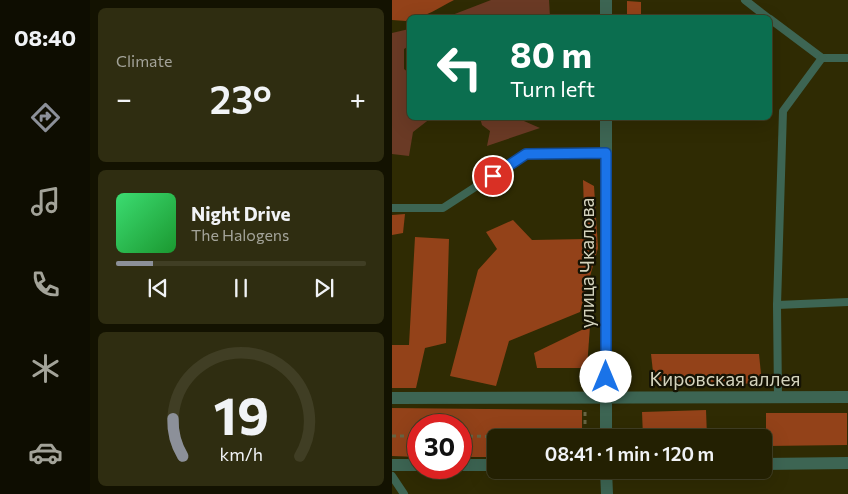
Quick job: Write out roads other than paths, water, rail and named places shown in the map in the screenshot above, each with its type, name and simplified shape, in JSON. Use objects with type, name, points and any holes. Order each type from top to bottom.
[{"type":"street","points":[[606,0],[606,15]]},
{"type":"street","name":"улица Чкалова","points":[[606,120],[606,429]]},
{"type":"street","name":"Кировская аллея","points":[[392,398],[848,397]]},
{"type":"street","points":[[772,464],[848,463]]},
{"type":"street","points":[[472,465],[487,464]]},
{"type":"street","points":[[392,465],[407,465]]},
{"type":"street","points":[[606,479],[607,494]]},
{"type":"lane","points":[[745,0],[765,15]]},
{"type":"lane","points":[[772,20],[822,58],[848,58]]},
{"type":"lane","points":[[778,397],[777,305],[783,111],[822,58]]},
{"type":"lane","points":[[392,208],[444,208],[526,154],[606,153]]},
{"type":"lane","points":[[777,305],[848,302]]},
{"type":"lane","points":[[392,476],[404,494]]}]
